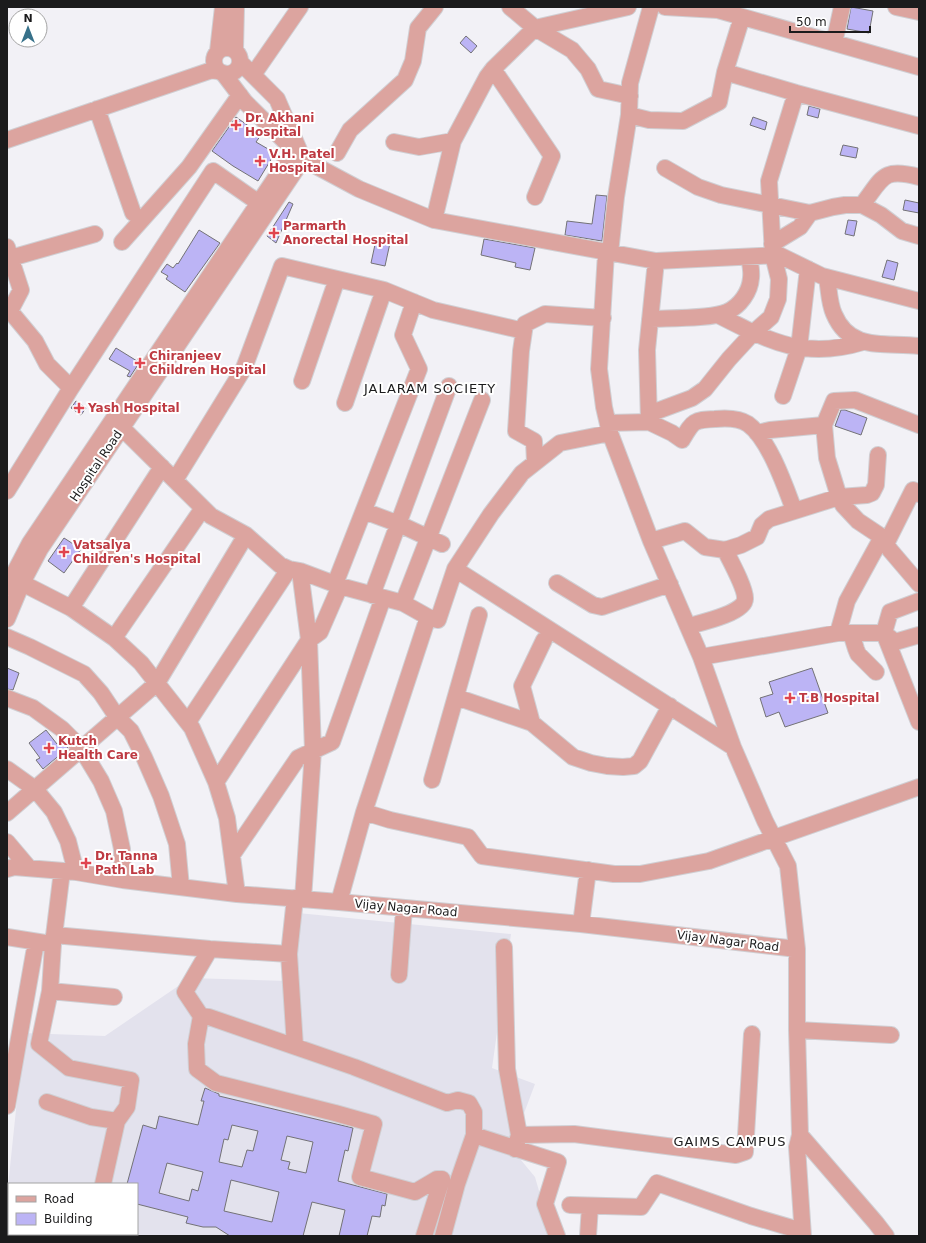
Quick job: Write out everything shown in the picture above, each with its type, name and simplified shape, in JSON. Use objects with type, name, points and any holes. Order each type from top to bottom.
[{"type":"street","points":[[223,7],[218,64],[240,95],[298,154],[359,189],[434,220],[656,261],[749,256],[773,250],[800,227],[810,213]]},
{"type":"street","points":[[7,131],[209,63],[218,64],[232,73],[239,67],[237,56],[236,7]]},
{"type":"street","points":[[253,75],[300,7]]},
{"type":"street","points":[[337,153],[350,130],[405,80],[413,61],[418,28],[435,7]]},
{"type":"street","points":[[510,7],[535,28],[572,50],[588,69],[598,89],[630,96]]},
{"type":"street","points":[[434,220],[453,141],[487,77],[493,69],[535,28],[592,12],[628,7]]},
{"type":"street","points":[[570,1205],[641,1207],[656,1183],[802,1234],[797,1148],[800,1135],[797,1030],[797,949],[788,866],[773,839],[733,746],[689,626],[651,541],[609,428],[604,407],[599,369],[608,253],[629,115],[630,82],[651,7]]},
{"type":"street","points":[[665,7],[718,10],[919,67]]},
{"type":"street","points":[[834,43],[842,7]]},
{"type":"street","points":[[896,7],[919,12]]},
{"type":"street","points":[[629,115],[649,120],[683,121],[719,102],[725,72],[742,17]]},
{"type":"street","points":[[7,140],[212,70],[218,64],[226,48],[237,56],[277,100],[298,154]]},
{"type":"street","points":[[493,69],[552,156],[535,197]]},
{"type":"street","points":[[725,72],[919,126]]},
{"type":"street","points":[[122,428],[212,516],[246,535],[280,564],[338,585],[403,603],[428,617],[438,620],[455,569],[491,514],[522,473],[560,443],[649,418],[692,398],[705,389],[719,370],[753,333],[771,317],[778,299],[779,279],[773,250],[769,181],[796,93]]},
{"type":"street","points":[[122,242],[189,167],[240,95]]},
{"type":"street","points":[[97,109],[133,213]]},
{"type":"street","points":[[394,142],[419,147],[453,141]]},
{"type":"street","name":"Hospital Road","points":[[7,619],[15,585],[30,543],[293,152],[298,154],[122,428],[15,585]]},
{"type":"street","points":[[665,168],[698,187],[721,196],[810,213],[833,207],[862,205],[881,215],[902,230],[919,236]]},
{"type":"street","points":[[7,491],[71,388],[213,171],[259,203]]},
{"type":"street","points":[[862,205],[883,178],[889,174],[901,173],[919,177]]},
{"type":"street","points":[[71,388],[47,364],[35,341],[10,311],[21,290],[9,253],[95,234]]},
{"type":"street","points":[[773,250],[779,255],[827,278],[919,301]]},
{"type":"street","points":[[650,319],[718,315],[726,313],[734,308],[744,298],[748,289],[751,278],[749,256]]},
{"type":"street","points":[[649,418],[648,350],[656,261]]},
{"type":"street","points":[[175,480],[244,368],[282,266],[384,290],[433,310],[524,331]]},
{"type":"street","points":[[783,396],[799,348],[808,269]]},
{"type":"street","points":[[827,278],[833,313],[841,326],[852,338],[863,342],[919,346]]},
{"type":"street","points":[[302,381],[337,279]]},
{"type":"street","points":[[345,403],[384,290]]},
{"type":"street","points":[[216,782],[309,640],[320,632],[364,511],[419,369],[403,335],[414,302]]},
{"type":"street","points":[[535,462],[534,441],[516,431],[521,351],[525,324],[545,314],[603,318]]},
{"type":"street","points":[[718,315],[753,333],[778,343],[799,348],[837,348],[863,342]]},
{"type":"street","points":[[232,855],[298,758],[332,742],[378,597],[399,524],[449,386]]},
{"type":"street","points":[[403,603],[435,541],[482,400]]},
{"type":"street","points":[[916,574],[884,540],[858,521],[843,505],[839,497],[827,458],[824,424],[834,401],[855,400],[919,425]]},
{"type":"street","points":[[649,418],[682,440],[691,424],[698,420],[728,418],[747,424],[760,437],[781,474],[794,510]]},
{"type":"street","points":[[757,433],[770,430],[824,424]]},
{"type":"street","points":[[651,541],[685,531],[705,546],[725,550],[741,545],[757,536],[762,525],[769,519],[839,497],[866,495],[872,493],[876,485],[878,455]]},
{"type":"street","points":[[71,608],[162,467]]},
{"type":"street","points":[[876,672],[858,654],[844,633],[847,601],[913,490],[919,494]]},
{"type":"street","points":[[114,638],[203,508]]},
{"type":"street","points":[[364,511],[399,524],[435,541]]},
{"type":"street","points":[[7,813],[157,683],[246,535]]},
{"type":"street","points":[[689,626],[735,612],[744,604],[746,599],[725,550]]},
{"type":"street","points":[[455,569],[733,746]]},
{"type":"street","points":[[295,570],[309,640],[312,751],[299,899],[290,954],[295,1046]]},
{"type":"street","points":[[188,722],[295,570]]},
{"type":"street","points":[[557,583],[593,605],[602,607],[670,584]]},
{"type":"street","points":[[15,585],[71,608],[114,638],[141,663],[188,722],[216,782],[227,818],[237,894]]},
{"type":"street","points":[[919,601],[890,612],[884,633],[913,689],[919,722]]},
{"type":"street","points":[[432,780],[479,615]]},
{"type":"street","points":[[339,902],[364,812],[428,617]]},
{"type":"street","points":[[701,657],[844,633],[884,633],[895,642],[919,635]]},
{"type":"street","points":[[7,637],[84,674],[101,693],[117,717],[131,731],[161,796],[177,844],[180,886]]},
{"type":"street","points":[[532,723],[522,686],[544,640]]},
{"type":"street","points":[[456,697],[532,723],[573,757],[591,763],[623,767],[634,766],[640,761],[670,706]]},
{"type":"street","points":[[7,698],[33,708],[62,729],[82,748],[101,781],[114,811],[122,850],[123,880]]},
{"type":"street","points":[[7,769],[35,789],[54,812],[68,842],[69,871],[53,939],[50,991],[39,1044],[69,1068],[132,1080],[127,1107],[117,1121],[103,1183]]},
{"type":"street","points":[[364,812],[390,820],[468,837],[482,856],[614,874],[640,874],[709,861],[919,787]]},
{"type":"street","points":[[7,842],[14,866]]},
{"type":"street","name":"Vijay Nagar Road","points":[[14,866],[69,871],[123,880],[237,894],[582,924],[797,949]]},
{"type":"street","points":[[582,924],[588,870]]},
{"type":"street","points":[[399,974],[404,908]]},
{"type":"street","points":[[7,938],[36,942],[53,939],[290,954]]},
{"type":"street","points":[[7,1106],[36,942]]},
{"type":"street","points":[[504,947],[507,1069],[517,1142]]},
{"type":"street","points":[[210,949],[185,992],[201,1016],[196,1044],[197,1069],[216,1083],[335,1112],[374,1124],[360,1177],[415,1192],[437,1179],[442,1179],[424,1236]]},
{"type":"street","points":[[50,991],[114,997]]},
{"type":"street","points":[[201,1016],[209,1017],[295,1046],[447,1103],[458,1100],[469,1103],[474,1112],[474,1135],[456,1184],[443,1236]]},
{"type":"street","points":[[797,1030],[891,1035]]},
{"type":"street","points":[[517,1142],[574,1134],[736,1155],[745,1152],[752,1034]]},
{"type":"street","points":[[47,1102],[91,1117],[117,1121]]},
{"type":"street","points":[[474,1135],[517,1142],[558,1162],[545,1204],[557,1236]]},
{"type":"street","points":[[800,1135],[886,1236]]},
{"type":"street","points":[[588,1236],[590,1206]]},
{"type":"shaded area","points":[[298,913],[511,934],[492,1068],[535,1084],[511,1148],[535,1177],[552,1236],[83,1236],[80,1235],[138,1235],[138,1183],[8,1183],[24,1033],[105,1036],[190,978],[288,981]]},
{"type":"shaded area","points":[[8,1186],[8,1212],[7,1212]]},
{"type":"building","points":[[851,7],[873,11],[869,33],[847,29]]},
{"type":"building","points":[[466,36],[477,46],[471,53],[460,43]]},
{"type":"building","points":[[809,106],[820,109],[818,118],[807,115]]},
{"type":"building","points":[[236,117],[261,135],[256,142],[275,153],[258,181],[212,151]]},
{"type":"building","points":[[753,117],[767,122],[765,130],[750,125]]},
{"type":"building","points":[[843,145],[858,148],[856,158],[840,155]]},
{"type":"building","points":[[596,195],[607,196],[602,241],[565,235],[567,221],[592,224]]},
{"type":"building","points":[[905,200],[919,203],[919,213],[903,210]]},
{"type":"building","points":[[289,202],[293,204],[276,243],[267,236]]},
{"type":"building","points":[[848,220],[857,221],[854,236],[845,234]]},
{"type":"building","points":[[199,230],[220,243],[185,292],[166,279],[168,276],[161,272],[167,264],[173,268],[177,263],[178,264]]},
{"type":"building","points":[[484,239],[535,248],[530,270],[515,267],[516,263],[481,255]]},
{"type":"building","points":[[376,240],[390,243],[385,266],[371,263]]},
{"type":"building","points":[[887,260],[898,263],[894,280],[882,277]]},
{"type":"building","points":[[116,348],[137,361],[138,358],[141,360],[130,377],[127,376],[130,371],[109,359]]},
{"type":"building","points":[[76,401],[86,408],[81,415],[71,408]]},
{"type":"building","points":[[841,410],[867,418],[861,435],[835,426]]},
{"type":"building","points":[[64,538],[81,549],[64,573],[48,561]]},
{"type":"building","points":[[7,668],[19,673],[13,690],[7,689]]},
{"type":"building","points":[[812,668],[828,713],[785,727],[779,712],[766,717],[760,698],[773,694],[769,682]]},
{"type":"building","points":[[46,730],[57,744],[61,741],[68,748],[43,769],[36,760],[40,758],[29,743]]},
{"type":"building","points":[[205,1088],[219,1094],[219,1096],[353,1128],[348,1151],[345,1150],[338,1181],[387,1194],[385,1206],[382,1205],[380,1217],[372,1216],[367,1236],[339,1236],[345,1210],[312,1202],[303,1236],[230,1236],[216,1227],[203,1227],[186,1223],[188,1217],[138,1204],[138,1183],[127,1183],[143,1125],[156,1129],[159,1116],[198,1125],[204,1101],[201,1101]],"holes":[[[232,1125],[258,1131],[253,1151],[247,1150],[242,1167],[219,1162],[224,1139],[228,1140]],[[287,1136],[313,1142],[306,1173],[288,1169],[290,1162],[281,1160]],[[167,1163],[203,1172],[198,1191],[192,1189],[189,1201],[159,1193]],[[231,1180],[279,1192],[272,1222],[224,1211]]]},
{"type":"place","name":"Dr. Akhani Hospital","points":[[236,125]]},
{"type":"place","name":"V.H. Patel Hospital","points":[[260,161]]},
{"type":"place","name":"Parmarth Anorectal Hospital","points":[[274,233]]},
{"type":"place","name":"Chiranjeev Children Hospital","points":[[140,363]]},
{"type":"place","name":"Yash Hospital","points":[[79,408]]},
{"type":"place","name":"Vatsalya Children's Hospital","points":[[64,552]]},
{"type":"place","name":"T.B Hospital","points":[[790,698]]},
{"type":"place","name":"Kutch Health Care","points":[[49,748]]},
{"type":"place","name":"Dr. Tanna Path Lab","points":[[86,863]]},
{"type":"district","name":"JALARAM SOCIETY","points":[[430,388]]},
{"type":"district","name":"GAIMS CAMPUS","points":[[730,1141]]}]
